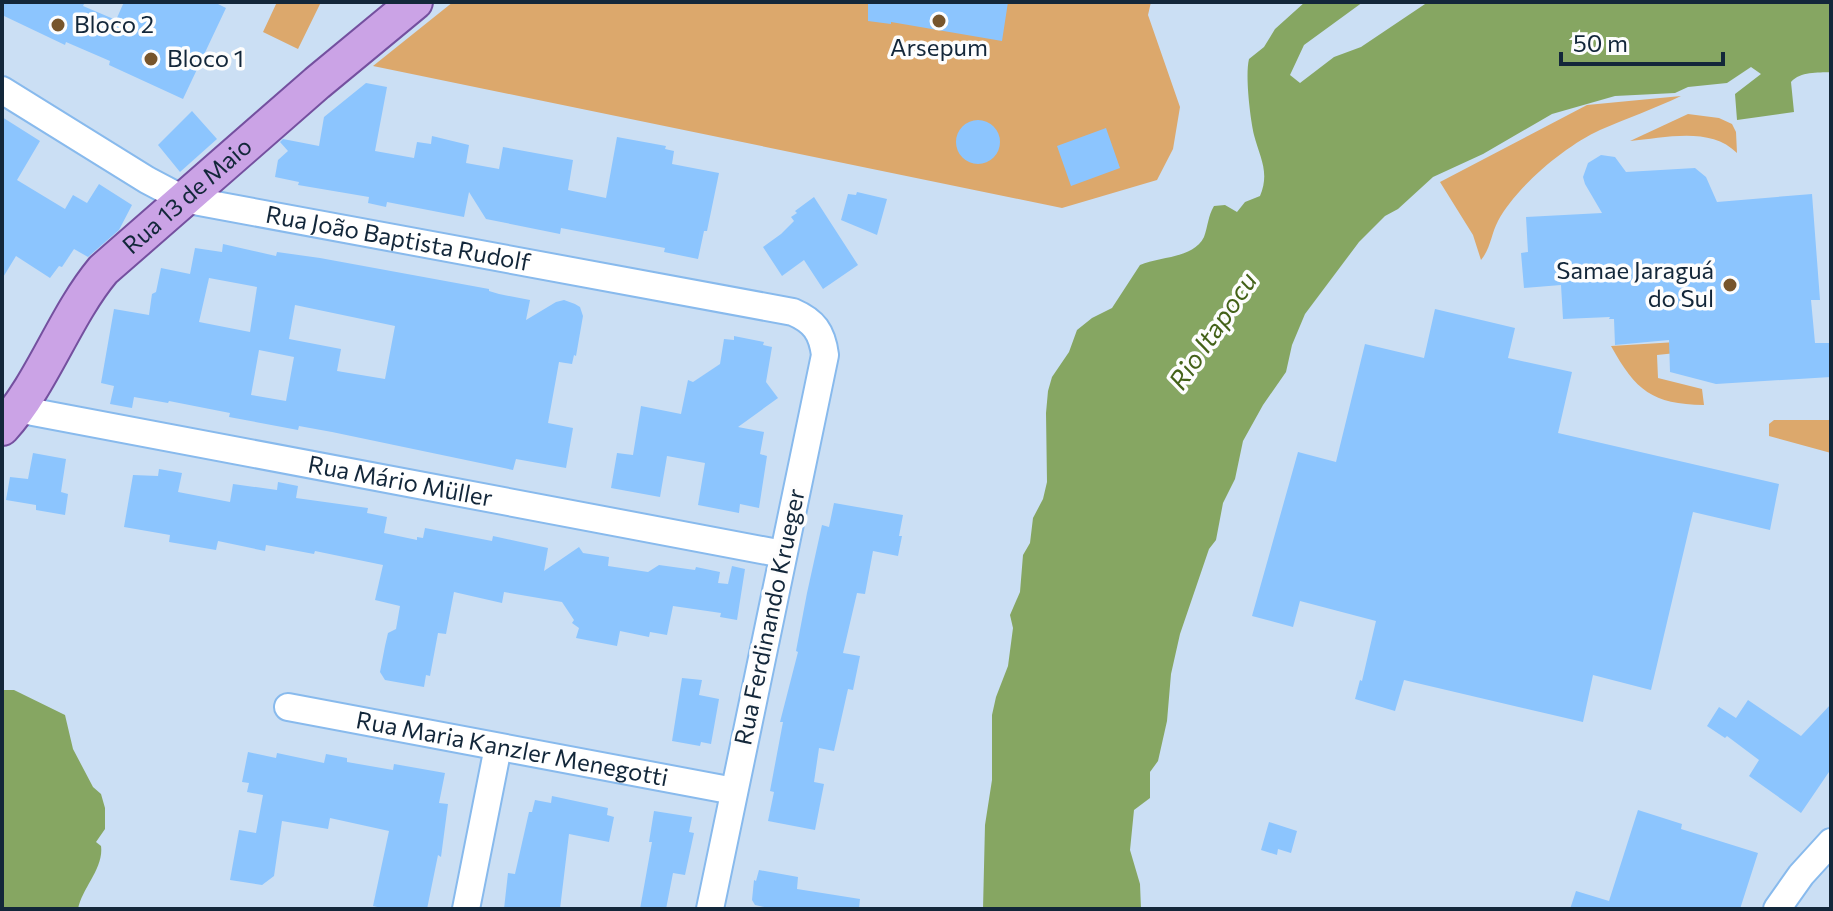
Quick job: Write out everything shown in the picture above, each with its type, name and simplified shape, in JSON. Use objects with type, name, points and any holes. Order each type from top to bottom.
[{"type":"main road","name":"Rua 13 de Maio","points":[[9,418],[94,281],[122,252],[415,2]]},
{"type":"street","name":"Rua João Baptista Rudolf","points":[[2,90],[183,199],[793,312],[816,326]]},
{"type":"street","name":"Rua Ferdinando Krueger","points":[[710,909],[825,355],[823,340],[816,326]]},
{"type":"street","name":"Rua Mário Müller","points":[[9,418],[783,554]]},
{"type":"street","name":"Rua Maria Kanzler Menegotti","points":[[288,707],[734,791]]},
{"type":"street","points":[[466,909],[498,747]]},
{"type":"street","points":[[1777,909],[1801,875],[1831,842]]},
{"type":"shaded area","points":[[277,2],[321,2],[298,49],[263,32]]},
{"type":"shaded area","name":"Arsepum","points":[[453,2],[1151,2],[1148,15],[1180,107],[1173,149],[1157,180],[1062,208],[373,66]]},
{"type":"shaded area","points":[[1681,96],[1600,130],[1557,157],[1529,181],[1506,208],[1481,260],[1473,235],[1440,182],[1587,105]]},
{"type":"shaded area","points":[[1688,114],[1719,118],[1732,124],[1736,132],[1737,153],[1714,139],[1701,137],[1672,136],[1630,141]]},
{"type":"shaded area","points":[[1693,341],[1695,351],[1657,355],[1658,378],[1702,389],[1704,405],[1671,402],[1647,392],[1629,374],[1611,346]]},
{"type":"shaded area","points":[[1774,420],[1831,420],[1831,453],[1769,436],[1769,424]]},
{"type":"water","name":"Rio Itapocu","points":[[1305,2],[1363,2],[1304,45],[1290,75],[1300,83],[1334,57],[1361,47],[1428,2],[1831,2],[1831,72],[1804,74],[1791,82],[1794,112],[1737,120],[1735,94],[1761,74],[1751,67],[1727,83],[1688,87],[1675,93],[1615,96],[1552,114],[1483,154],[1433,177],[1398,209],[1385,216],[1359,242],[1305,314],[1292,345],[1286,372],[1243,441],[1235,479],[1223,503],[1216,540],[1209,549],[1180,634],[1171,674],[1167,721],[1158,761],[1150,772],[1150,798],[1134,810],[1130,850],[1140,884],[1141,909],[983,909],[985,825],[992,780],[992,715],[1008,666],[1013,628],[1010,615],[1020,592],[1023,555],[1030,543],[1033,518],[1043,499],[1047,482],[1046,413],[1052,377],[1069,352],[1077,330],[1112,308],[1140,265],[1184,253],[1199,244],[1214,206],[1225,205],[1237,212],[1245,202],[1260,196],[1264,172],[1251,118],[1249,59],[1264,47],[1275,29]]},
{"type":"water","points":[[2,690],[14,690],[65,715],[73,749],[93,787],[101,794],[105,829],[96,842],[101,846],[101,854],[78,909],[2,909]]},
{"type":"building","points":[[2,2],[85,2],[83,6],[116,20],[124,2],[214,2],[226,8],[183,99],[109,65],[110,61],[66,42],[65,45],[2,15]]},
{"type":"building","name":"Arsepum","points":[[868,2],[1008,2],[1002,41],[891,22],[868,21]]},
{"type":"building","points":[[366,83],[387,87],[375,151],[414,158],[417,142],[431,144],[432,136],[469,145],[466,163],[499,169],[503,147],[573,160],[568,190],[606,198],[617,137],[666,146],[665,149],[674,151],[672,164],[719,173],[698,259],[664,252],[665,248],[561,228],[560,234],[486,219],[469,192],[464,217],[387,202],[386,207],[368,203],[369,197],[298,185],[299,182],[275,177],[278,160],[288,151],[280,142],[283,139],[319,146],[324,117]]},
{"type":"building","points":[[192,111],[217,139],[180,172],[158,145]]},
{"type":"building","points":[[2,117],[40,141],[17,180],[65,209],[73,195],[87,203],[99,184],[132,205],[119,230],[88,257],[74,249],[50,278],[16,256],[2,279]]},
{"type":"building","points":[[978,120],[993,127],[1000,142],[993,157],[978,164],[963,157],[956,142],[963,127]]},
{"type":"building","points":[[1106,128],[1120,168],[1071,186],[1057,146]]},
{"type":"building","points":[[1601,155],[1615,157],[1626,172],[1695,168],[1706,177],[1717,202],[1812,194],[1820,300],[1811,300],[1815,343],[1831,343],[1831,377],[1716,384],[1670,372],[1669,340],[1615,345],[1614,319],[1610,317],[1563,319],[1561,285],[1524,288],[1521,253],[1528,252],[1526,217],[1602,213],[1583,177],[1588,163]]},
{"type":"building","points":[[857,192],[887,199],[877,235],[841,220],[848,194],[856,195]]},
{"type":"building","points":[[814,197],[858,265],[823,289],[804,260],[782,276],[763,247],[781,234],[794,221],[791,217],[797,213],[795,211]]},
{"type":"building","points":[[223,244],[276,256],[277,252],[320,258],[489,289],[530,300],[526,320],[564,300],[580,307],[583,316],[576,356],[572,364],[559,362],[548,423],[573,428],[566,468],[516,459],[513,470],[332,432],[299,426],[298,430],[229,417],[230,413],[169,401],[134,397],[132,408],[110,404],[114,386],[101,383],[114,309],[149,315],[161,268],[190,274],[195,248],[222,252]],"holes":[[[209,278],[257,287],[250,332],[199,322]],[[295,305],[395,326],[385,379],[337,371],[341,349],[289,339]],[[259,350],[294,357],[286,401],[251,395]]]},
{"type":"building","points":[[1435,309],[1515,328],[1508,358],[1572,372],[1558,433],[1779,484],[1770,530],[1693,512],[1651,690],[1593,675],[1583,722],[1404,680],[1395,711],[1355,699],[1376,621],[1300,601],[1293,627],[1252,616],[1298,452],[1336,462],[1365,344],[1424,358]]},
{"type":"building","points":[[734,336],[764,342],[763,345],[772,347],[766,382],[778,398],[738,427],[764,432],[760,454],[767,456],[759,508],[740,504],[739,513],[698,505],[705,463],[667,456],[660,497],[611,488],[617,453],[633,455],[641,406],[681,414],[688,380],[693,382],[720,364],[724,339],[734,340]]},
{"type":"building","points":[[33,453],[66,459],[61,492],[68,494],[65,515],[36,510],[36,505],[6,500],[10,477],[28,479]]},
{"type":"building","points":[[159,469],[182,473],[178,492],[230,502],[233,484],[277,490],[278,482],[298,486],[296,498],[368,508],[367,513],[387,517],[384,533],[417,540],[417,537],[423,538],[425,528],[492,541],[493,536],[548,548],[544,571],[579,547],[583,553],[609,557],[608,566],[648,572],[659,565],[720,572],[718,583],[728,584],[732,566],[745,569],[737,620],[720,617],[721,613],[673,606],[667,635],[650,632],[649,637],[620,631],[617,646],[576,638],[579,628],[572,623],[574,620],[562,602],[504,592],[502,603],[454,592],[446,634],[438,633],[430,676],[426,675],[424,687],[385,680],[380,672],[385,646],[388,633],[396,629],[400,606],[375,600],[383,565],[266,545],[265,551],[218,541],[216,550],[169,542],[170,535],[124,527],[133,475],[158,476]]},
{"type":"building","points":[[834,503],[903,515],[899,536],[902,536],[898,556],[873,551],[865,594],[857,593],[843,653],[860,656],[853,690],[848,689],[834,751],[819,748],[814,782],[824,784],[815,830],[768,821],[774,792],[770,791],[783,722],[780,722],[798,652],[822,525],[829,527]]},
{"type":"building","points":[[682,678],[702,680],[699,695],[719,699],[711,744],[701,742],[700,746],[672,741]]},
{"type":"building","points":[[1748,700],[1801,736],[1831,704],[1831,769],[1801,813],[1749,776],[1759,760],[1727,736],[1725,738],[1707,726],[1719,707],[1736,718]]},
{"type":"building","points":[[248,752],[276,758],[277,753],[324,763],[326,754],[347,758],[347,762],[393,770],[394,764],[445,773],[439,803],[448,804],[441,857],[438,855],[427,909],[373,906],[389,831],[330,818],[328,829],[282,821],[274,876],[262,885],[230,880],[239,830],[256,833],[263,795],[247,792],[249,783],[242,782]]},
{"type":"building","points":[[552,796],[608,808],[607,815],[614,817],[609,842],[569,834],[560,909],[504,909],[508,873],[515,874],[529,812],[532,812],[535,800],[551,803]]},
{"type":"building","points":[[1638,810],[1682,824],[1681,829],[1758,853],[1740,909],[1570,909],[1576,891],[1609,901]]},
{"type":"building","points":[[654,811],[692,817],[689,832],[694,833],[685,875],[673,873],[666,909],[640,909],[652,842],[649,842]]},
{"type":"building","points":[[1269,822],[1297,831],[1291,853],[1278,849],[1277,855],[1261,850]]},
{"type":"building","points":[[759,870],[798,877],[797,889],[860,899],[859,909],[774,909],[755,905],[752,900],[754,880]]},
{"type":"place","name":"Arsepum","points":[[939,21]]},
{"type":"place","name":"Bloco 2","points":[[58,25]]},
{"type":"place","name":"Bloco 1","points":[[151,59]]},
{"type":"place","name":"Samae Jaraguá do Sul","points":[[1730,285]]}]
